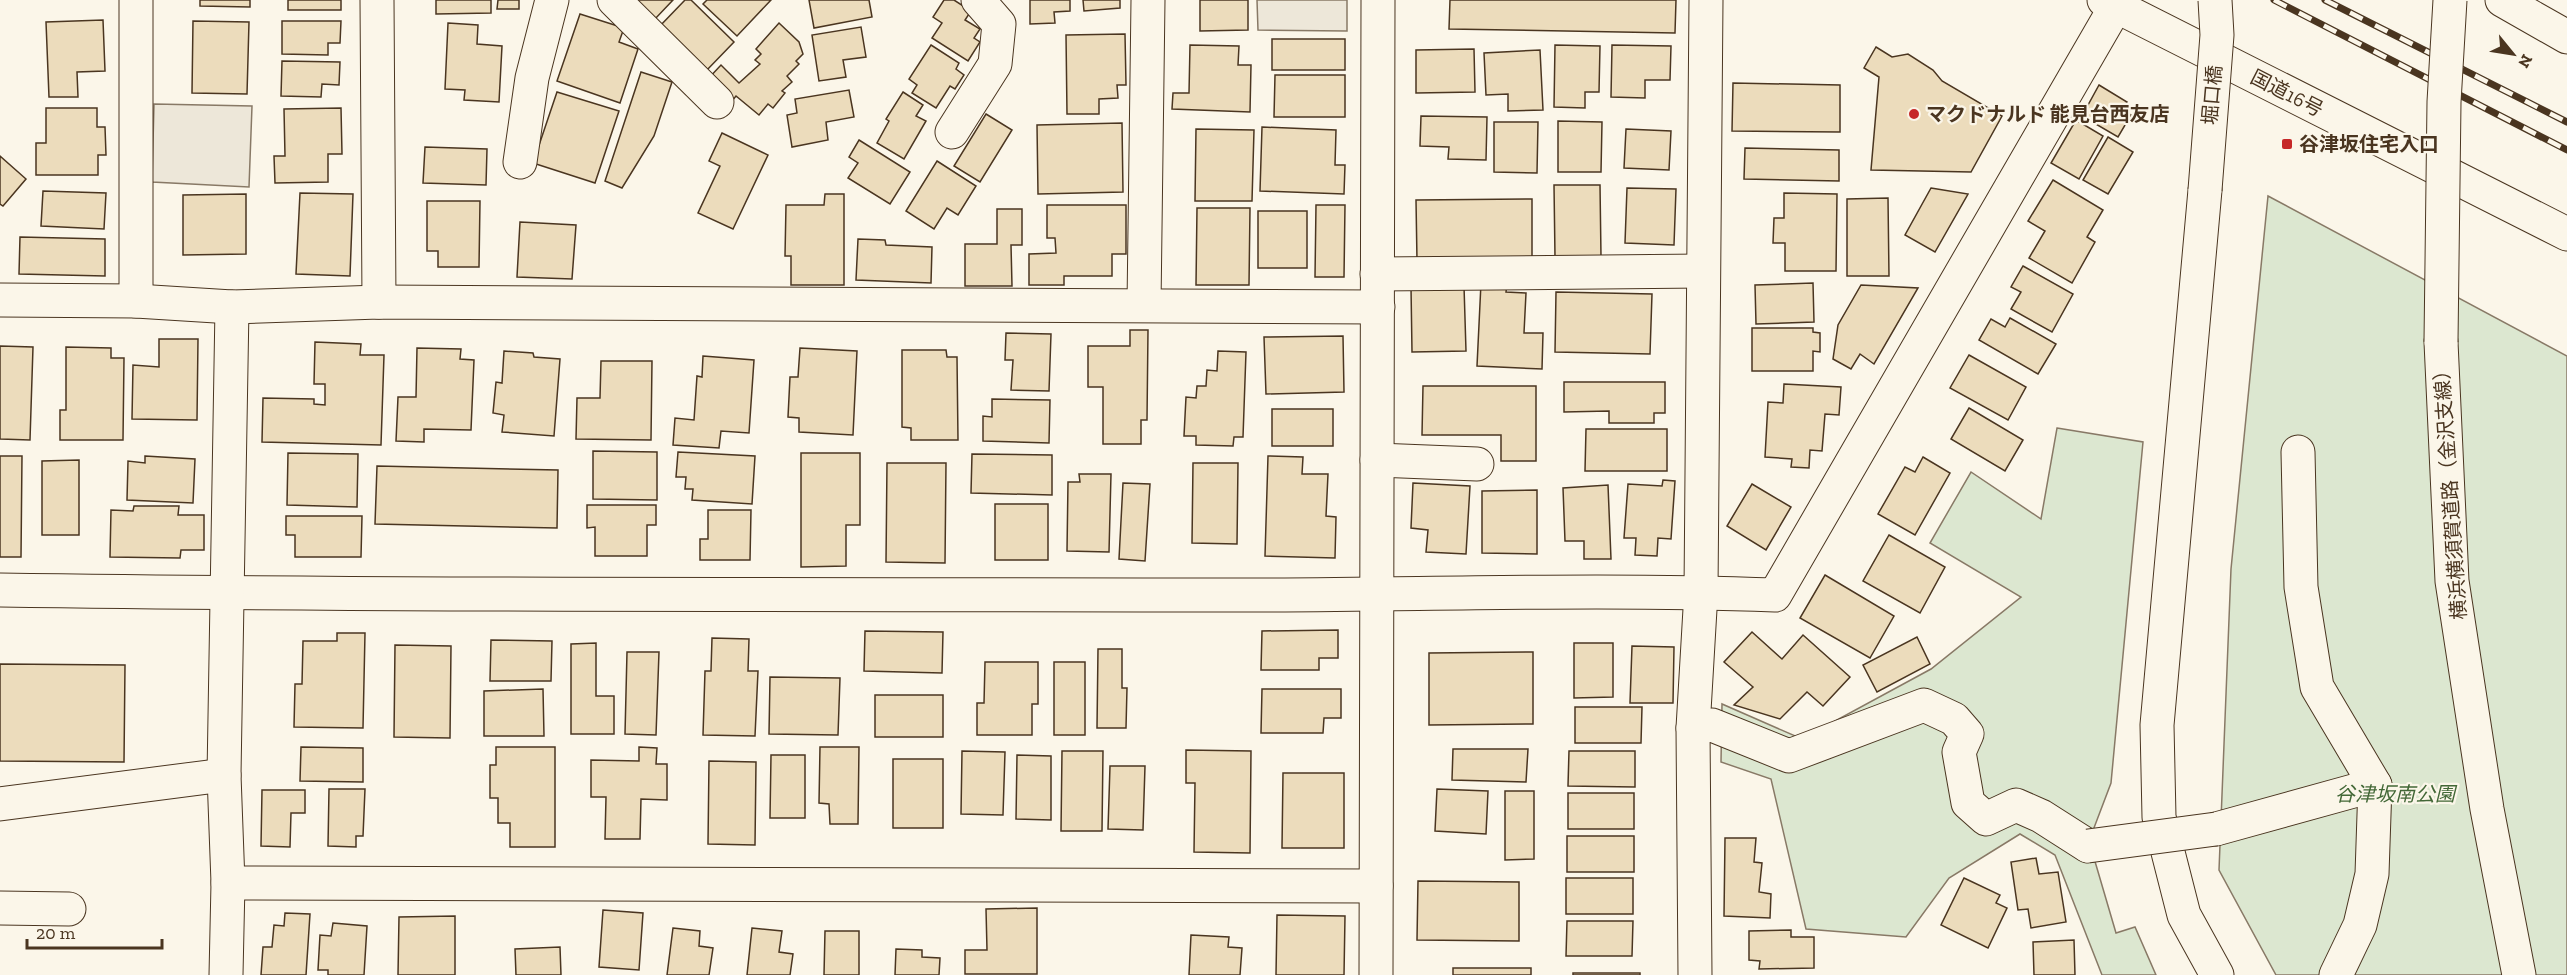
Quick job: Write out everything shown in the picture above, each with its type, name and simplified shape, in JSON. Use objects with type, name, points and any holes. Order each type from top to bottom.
[{"type":"main road","points":[[136,0],[136,301]]},
{"type":"main road","points":[[377,0],[379,302]]},
{"type":"main road","points":[[520,162],[532,78],[552,0]]},
{"type":"main road","points":[[614,0],[717,102]]},
{"type":"main road","points":[[952,132],[995,64],[999,24],[978,0]]},
{"type":"main road","points":[[1144,305],[1148,0]]},
{"type":"main road","points":[[1376,975],[1378,0]]},
{"type":"main road","points":[[1695,975],[1693,728],[1701,592],[1706,0]]},
{"type":"main road","name":"堀口橋","points":[[2216,0],[2217,35],[2205,190],[2157,725],[2159,817],[2184,915],[2217,975]]},
{"type":"main road","name":"横浜横須賀道路（金沢支線）","points":[[2450,0],[2444,102],[2441,342],[2452,581],[2487,809],[2519,975]]},
{"type":"main road","points":[[2502,0],[2567,37]]},
{"type":"main road","points":[[0,590],[228,593],[1377,595],[1701,592],[1774,595],[2110,3]]},
{"type":"main road","name":"国道16号","points":[[2110,3],[2567,234]]},
{"type":"main road","points":[[1377,274],[1703,271]]},
{"type":"main road","points":[[0,300],[136,301],[232,308],[379,302],[1378,307]]},
{"type":"main road","points":[[226,975],[228,883],[224,775],[232,308]]},
{"type":"main road","points":[[2298,452],[2301,587],[2317,687],[2375,785],[2372,874],[2360,925],[2336,975]]},
{"type":"main road","points":[[1377,460],[1477,464]]},
{"type":"main road","points":[[1693,728],[1712,725],[1789,756],[1924,705],[1954,719],[1967,734],[1959,752],[1968,803],[1986,819],[2016,805],[2041,816],[2088,846],[2216,829],[2375,785]]},
{"type":"main road","points":[[0,804],[224,775]]},
{"type":"main road","points":[[228,883],[1376,886]]},
{"type":"main road","points":[[0,908],[69,909]]},
{"type":"green space","name":"谷津坂南公園","points":[[2268,196],[2567,356],[2567,975],[2276,975],[2219,870],[2231,569]]},
{"type":"green space","points":[[2057,428],[2143,442],[2111,783],[2089,841],[2116,933],[2135,927],[2156,975],[2102,975],[2055,855],[2020,834],[1949,878],[1906,937],[1806,929],[1771,779],[1721,762],[1722,704],[1802,739],[1931,669],[2021,597],[1930,543],[1971,472],[2041,519]]},
{"type":"shaded area","points":[[1257,0],[1347,0],[1347,31],[1258,30]]},
{"type":"shaded area","points":[[154,104],[252,106],[249,187],[152,182]]},
{"type":"building","points":[[200,0],[250,0],[250,7],[200,6]]},
{"type":"building","points":[[288,0],[341,0],[341,10],[288,10]]},
{"type":"building","points":[[436,0],[491,0],[491,13],[436,14]]},
{"type":"building","points":[[498,0],[519,0],[519,9],[497,9]]},
{"type":"building","points":[[636,0],[673,0],[655,19]]},
{"type":"building","points":[[685,0],[691,0],[734,42],[706,71],[659,27]]},
{"type":"building","points":[[707,0],[771,0],[737,36],[703,4]]},
{"type":"building","points":[[809,0],[869,0],[872,17],[814,28]]},
{"type":"building","points":[[944,0],[954,0],[971,11],[965,20],[980,29],[974,38],[980,42],[968,61],[932,38],[942,23],[933,17]]},
{"type":"building","points":[[1030,0],[1070,0],[1070,11],[1054,12],[1055,23],[1030,24]]},
{"type":"building","points":[[1083,0],[1120,0],[1120,8],[1084,11]]},
{"type":"building","points":[[1200,0],[1248,0],[1248,30],[1200,31]]},
{"type":"building","points":[[1450,0],[1676,0],[1675,33],[1449,29]]},
{"type":"building","points":[[580,14],[624,28],[619,42],[638,49],[620,103],[557,81]]},
{"type":"building","points":[[103,20],[105,71],[77,72],[78,97],[49,97],[46,22]]},
{"type":"building","points":[[193,21],[249,22],[247,94],[192,93]]},
{"type":"building","points":[[282,21],[341,21],[340,43],[328,43],[328,55],[282,54]]},
{"type":"building","points":[[448,23],[478,25],[477,44],[502,46],[499,102],[464,100],[465,90],[445,89]]},
{"type":"building","points":[[779,23],[799,42],[803,54],[796,61],[799,64],[787,76],[792,82],[782,91],[785,93],[773,108],[768,104],[759,115],[736,96],[732,101],[707,80],[721,65],[739,83],[760,64],[755,60],[761,54],[756,49]]},
{"type":"building","points":[[861,27],[866,57],[843,60],[846,77],[819,81],[812,35]]},
{"type":"building","points":[[1125,34],[1126,85],[1117,85],[1118,98],[1099,99],[1099,114],[1067,114],[1066,35]]},
{"type":"building","points":[[1272,39],[1345,39],[1345,70],[1272,70]]},
{"type":"building","points":[[931,45],[959,63],[956,69],[964,75],[955,89],[950,86],[936,108],[912,93],[917,85],[909,79]]},
{"type":"building","points":[[1190,45],[1239,46],[1238,65],[1251,65],[1250,112],[1172,109],[1173,93],[1189,93]]},
{"type":"building","points":[[1555,45],[1600,46],[1599,92],[1585,92],[1585,108],[1554,107]]},
{"type":"building","points":[[1612,45],[1671,46],[1670,80],[1645,80],[1645,98],[1611,97]]},
{"type":"building","points":[[1876,47],[1892,57],[1908,54],[1933,70],[1942,81],[2002,116],[1971,172],[1871,170],[1879,77],[1864,68]]},
{"type":"building","points":[[1474,49],[1475,92],[1416,93],[1416,50]]},
{"type":"building","points":[[1540,50],[1543,110],[1508,111],[1508,94],[1486,95],[1484,53]]},
{"type":"building","points":[[282,61],[340,62],[339,85],[322,84],[321,97],[281,96]]},
{"type":"building","points":[[641,72],[672,82],[654,136],[622,188],[605,181]]},
{"type":"building","points":[[1275,75],[1345,75],[1345,117],[1274,117]]},
{"type":"building","points":[[1733,83],[1840,85],[1840,132],[1732,131]]},
{"type":"building","points":[[2099,85],[2127,102],[2122,110],[2131,115],[2118,137],[2082,116]]},
{"type":"building","points":[[849,90],[854,117],[826,122],[828,140],[792,147],[787,115],[797,113],[795,99]]},
{"type":"building","points":[[557,92],[619,111],[595,183],[533,163]]},
{"type":"building","points":[[903,92],[923,105],[916,116],[926,121],[904,159],[877,143],[889,121],[886,119]]},
{"type":"building","points":[[46,108],[97,108],[97,127],[105,127],[106,155],[98,155],[98,175],[36,175],[36,143],[46,143]]},
{"type":"building","points":[[341,108],[342,154],[328,154],[328,182],[275,183],[274,156],[285,156],[284,109]]},
{"type":"building","points":[[986,114],[1012,130],[980,182],[954,166]]},
{"type":"building","points":[[1421,116],[1487,117],[1486,160],[1448,159],[1449,147],[1420,146]]},
{"type":"building","points":[[2076,120],[2103,136],[2079,179],[2051,163]]},
{"type":"building","points":[[1558,121],[1602,122],[1601,172],[1558,172]]},
{"type":"building","points":[[1494,122],[1538,122],[1537,173],[1494,172]]},
{"type":"building","points":[[1122,123],[1123,192],[1038,194],[1037,125]]},
{"type":"building","points":[[1262,127],[1336,130],[1335,165],[1345,165],[1344,194],[1260,191]]},
{"type":"building","points":[[1196,129],[1254,130],[1252,201],[1195,201]]},
{"type":"building","points":[[1626,129],[1671,131],[1669,170],[1624,168]]},
{"type":"building","points":[[722,133],[768,155],[733,229],[698,213],[720,166],[709,161]]},
{"type":"building","points":[[2108,137],[2133,152],[2108,194],[2083,180]]},
{"type":"building","points":[[859,140],[910,172],[890,204],[848,178],[858,163],[849,157]]},
{"type":"building","points":[[425,147],[487,149],[486,185],[423,183]]},
{"type":"building","points":[[1745,148],[1839,150],[1839,181],[1744,179]]},
{"type":"building","points":[[0,156],[26,179],[3,206],[0,204]]},
{"type":"building","points":[[937,161],[976,186],[958,215],[947,208],[934,229],[906,211]]},
{"type":"building","points":[[2053,180],[2103,210],[2087,237],[2095,242],[2072,283],[2029,258],[2045,231],[2028,221]]},
{"type":"building","points":[[1554,185],[1600,185],[1601,256],[1555,257]]},
{"type":"building","points":[[1627,188],[1676,189],[1674,245],[1625,243]]},
{"type":"building","points":[[1931,188],[1968,194],[1935,252],[1905,235]]},
{"type":"building","points":[[43,191],[106,193],[104,229],[41,226]]},
{"type":"building","points":[[300,193],[353,194],[350,276],[296,274]]},
{"type":"building","points":[[1784,193],[1837,194],[1836,271],[1785,271],[1785,243],[1773,243],[1774,218],[1784,218]]},
{"type":"building","points":[[246,194],[246,254],[183,255],[183,195]]},
{"type":"building","points":[[825,194],[844,194],[844,285],[791,285],[791,256],[785,256],[786,205],[824,205]]},
{"type":"building","points":[[1888,198],[1889,276],[1847,276],[1847,199]]},
{"type":"building","points":[[1532,199],[1532,261],[1417,261],[1416,200]]},
{"type":"building","points":[[427,201],[480,201],[479,267],[438,267],[438,251],[427,251]]},
{"type":"building","points":[[1047,205],[1126,205],[1126,254],[1112,254],[1112,276],[1064,276],[1064,285],[1029,285],[1029,254],[1056,253],[1055,238],[1047,238]]},
{"type":"building","points":[[1316,205],[1345,205],[1344,277],[1315,277]]},
{"type":"building","points":[[1197,208],[1250,208],[1249,285],[1196,285]]},
{"type":"building","points":[[997,209],[1022,209],[1022,245],[1011,245],[1012,286],[965,286],[965,244],[997,244]]},
{"type":"building","points":[[1258,211],[1307,211],[1307,268],[1258,268]]},
{"type":"building","points":[[520,222],[576,225],[572,279],[517,277]]},
{"type":"building","points":[[20,237],[105,239],[105,276],[19,274]]},
{"type":"building","points":[[858,239],[885,240],[886,245],[932,247],[931,283],[856,280]]},
{"type":"building","points":[[2023,266],[2073,294],[2052,332],[2011,309],[2021,292],[2011,287]]},
{"type":"building","points":[[1481,283],[1507,284],[1506,292],[1526,293],[1524,333],[1543,333],[1542,369],[1477,366]]},
{"type":"building","points":[[1813,283],[1814,322],[1756,324],[1755,285]]},
{"type":"building","points":[[1861,285],[1918,288],[1874,364],[1860,354],[1851,369],[1833,359],[1838,325]]},
{"type":"building","points":[[1464,286],[1466,351],[1412,352],[1411,287]]},
{"type":"building","points":[[1556,292],[1652,294],[1650,354],[1555,352]]},
{"type":"building","points":[[2010,318],[2056,344],[2038,374],[1979,340],[1991,319],[2005,327]]},
{"type":"building","points":[[1752,328],[1813,328],[1813,332],[1820,333],[1820,352],[1813,351],[1813,371],[1752,371]]},
{"type":"building","points":[[1130,330],[1148,330],[1147,420],[1141,420],[1141,444],[1103,444],[1103,387],[1088,387],[1088,346],[1130,346]]},
{"type":"building","points":[[1006,333],[1051,334],[1049,391],[1011,390],[1013,360],[1005,360]]},
{"type":"building","points":[[1343,336],[1344,392],[1266,394],[1264,337]]},
{"type":"building","points":[[159,339],[198,339],[197,420],[132,419],[133,365],[159,367]]},
{"type":"building","points":[[315,342],[361,344],[360,355],[384,355],[381,445],[262,442],[263,398],[314,399],[314,404],[325,405],[325,384],[314,384]]},
{"type":"building","points":[[0,346],[33,347],[30,440],[0,439]]},
{"type":"building","points":[[66,347],[111,348],[111,358],[124,358],[123,440],[60,440],[60,410],[66,410]]},
{"type":"building","points":[[417,348],[461,349],[460,359],[474,360],[471,430],[424,429],[424,442],[396,441],[398,397],[416,397]]},
{"type":"building","points":[[800,348],[857,351],[853,435],[799,432],[799,418],[788,417],[790,377],[798,377]]},
{"type":"building","points":[[902,350],[946,350],[947,357],[957,357],[958,440],[911,440],[911,428],[902,427]]},
{"type":"building","points":[[504,351],[533,353],[534,357],[560,359],[554,436],[502,432],[504,415],[493,413],[496,382],[502,383]]},
{"type":"building","points":[[1218,351],[1246,352],[1243,437],[1234,437],[1233,446],[1196,445],[1196,436],[1184,436],[1186,397],[1196,398],[1197,386],[1206,386],[1207,370],[1217,371]]},
{"type":"building","points":[[1969,355],[2026,387],[2008,420],[1950,388]]},
{"type":"building","points":[[703,356],[754,360],[749,433],[721,431],[719,448],[673,445],[675,418],[694,420],[697,376],[702,377]]},
{"type":"building","points":[[601,361],[652,361],[651,440],[576,439],[577,398],[600,398]]},
{"type":"building","points":[[1564,382],[1665,382],[1665,413],[1654,413],[1654,423],[1609,423],[1609,411],[1564,412]]},
{"type":"building","points":[[1784,384],[1841,387],[1839,415],[1825,414],[1822,451],[1810,450],[1809,468],[1791,467],[1792,459],[1765,457],[1768,402],[1783,403]]},
{"type":"building","points":[[1423,386],[1536,386],[1536,461],[1501,461],[1501,435],[1422,435]]},
{"type":"building","points":[[992,399],[1050,400],[1049,443],[983,441],[983,416],[992,417]]},
{"type":"building","points":[[1969,408],[2023,440],[2005,471],[1951,439]]},
{"type":"building","points":[[1272,409],[1333,409],[1333,446],[1272,446]]},
{"type":"building","points":[[1586,429],[1667,429],[1667,471],[1585,471]]},
{"type":"building","points":[[593,451],[657,452],[657,500],[593,499]]},
{"type":"building","points":[[678,452],[755,456],[752,504],[692,500],[693,489],[685,489],[686,477],[676,477]]},
{"type":"building","points":[[288,453],[358,454],[357,507],[287,505]]},
{"type":"building","points":[[801,453],[860,453],[860,525],[846,525],[846,566],[801,567]]},
{"type":"building","points":[[972,454],[1052,455],[1052,495],[971,493]]},
{"type":"building","points":[[0,456],[22,456],[21,557],[0,557]]},
{"type":"building","points":[[145,456],[195,459],[193,503],[127,500],[128,461],[145,463]]},
{"type":"building","points":[[1268,456],[1303,457],[1302,474],[1328,474],[1326,516],[1336,517],[1335,558],[1265,556]]},
{"type":"building","points":[[1923,457],[1950,473],[1915,535],[1878,514],[1905,467],[1915,472]]},
{"type":"building","points":[[79,460],[79,535],[42,535],[42,461]]},
{"type":"building","points":[[887,463],[946,463],[945,563],[886,562]]},
{"type":"building","points":[[1193,463],[1238,463],[1237,544],[1192,543]]},
{"type":"building","points":[[377,466],[558,470],[557,528],[375,524]]},
{"type":"building","points":[[1079,474],[1111,474],[1109,552],[1067,551],[1068,482],[1080,482]]},
{"type":"building","points":[[1663,480],[1675,481],[1671,539],[1658,538],[1657,556],[1635,555],[1636,538],[1624,538],[1628,484],[1662,486]]},
{"type":"building","points":[[1123,483],[1150,484],[1145,561],[1119,559]]},
{"type":"building","points":[[1413,483],[1470,486],[1466,554],[1426,552],[1428,530],[1411,528]]},
{"type":"building","points":[[1752,484],[1791,507],[1766,550],[1727,526]]},
{"type":"building","points":[[1608,485],[1611,559],[1584,559],[1584,541],[1565,541],[1563,488]]},
{"type":"building","points":[[1537,490],[1537,554],[1482,553],[1482,491]]},
{"type":"building","points":[[995,504],[1048,504],[1048,560],[995,560]]},
{"type":"building","points":[[587,505],[656,505],[656,525],[647,525],[647,556],[595,556],[595,527],[587,528]]},
{"type":"building","points":[[134,506],[179,506],[178,515],[204,515],[204,550],[181,550],[180,558],[110,557],[111,510],[133,511]]},
{"type":"building","points":[[708,510],[751,510],[750,560],[700,560],[700,539],[708,539]]},
{"type":"building","points":[[286,516],[362,516],[361,557],[295,557],[295,535],[286,535]]},
{"type":"building","points":[[1889,535],[1945,567],[1920,613],[1863,581]]},
{"type":"building","points":[[1825,575],[1894,616],[1870,658],[1800,618]]},
{"type":"building","points":[[1338,630],[1338,658],[1319,658],[1319,670],[1261,670],[1262,631]]},
{"type":"building","points":[[865,631],[943,632],[942,673],[864,671]]},
{"type":"building","points":[[1752,632],[1782,659],[1803,635],[1850,677],[1823,706],[1807,692],[1780,719],[1734,705],[1753,687],[1724,662]]},
{"type":"building","points":[[337,633],[365,633],[363,728],[294,727],[295,684],[302,684],[303,641],[337,641]]},
{"type":"building","points":[[1917,637],[1930,664],[1877,692],[1863,665]]},
{"type":"building","points":[[712,638],[749,639],[748,671],[758,671],[755,736],[703,735],[705,671],[711,671]]},
{"type":"building","points":[[491,640],[552,641],[551,681],[490,681]]},
{"type":"building","points":[[596,643],[596,696],[614,696],[614,734],[571,734],[571,644]]},
{"type":"building","points":[[1574,643],[1613,643],[1613,697],[1574,698]]},
{"type":"building","points":[[395,645],[451,646],[450,738],[394,737]]},
{"type":"building","points":[[1632,646],[1674,647],[1673,703],[1630,703]]},
{"type":"building","points":[[1098,649],[1122,649],[1122,688],[1127,688],[1126,728],[1097,728]]},
{"type":"building","points":[[627,652],[659,652],[656,735],[625,734]]},
{"type":"building","points":[[1533,652],[1533,724],[1429,725],[1429,653]]},
{"type":"building","points":[[985,662],[1038,662],[1038,704],[1032,704],[1032,735],[977,735],[977,703],[984,703]]},
{"type":"building","points":[[1054,662],[1085,662],[1085,735],[1054,735]]},
{"type":"building","points":[[0,664],[125,665],[124,762],[0,761]]},
{"type":"building","points":[[770,677],[840,678],[838,735],[769,734]]},
{"type":"building","points":[[543,689],[544,736],[484,736],[484,691]]},
{"type":"building","points":[[1262,689],[1341,689],[1341,718],[1324,718],[1323,733],[1261,733]]},
{"type":"building","points":[[875,695],[943,695],[943,737],[875,737]]},
{"type":"building","points":[[1575,707],[1642,707],[1641,743],[1575,743]]},
{"type":"building","points":[[301,747],[363,748],[363,782],[300,781]]},
{"type":"building","points":[[496,747],[555,747],[555,847],[510,847],[510,823],[498,823],[498,798],[490,798],[490,765],[496,765]]},
{"type":"building","points":[[639,747],[657,748],[656,764],[667,764],[667,800],[641,799],[640,839],[605,839],[606,797],[591,797],[591,760],[639,761]]},
{"type":"building","points":[[820,747],[859,747],[858,824],[830,824],[829,804],[819,803]]},
{"type":"building","points":[[1453,749],[1528,749],[1526,782],[1452,780]]},
{"type":"building","points":[[1186,750],[1251,751],[1250,853],[1194,852],[1195,783],[1186,783]]},
{"type":"building","points":[[962,751],[1005,752],[1003,815],[961,814]]},
{"type":"building","points":[[1062,751],[1103,751],[1102,831],[1061,831]]},
{"type":"building","points":[[1569,751],[1635,751],[1635,787],[1568,786]]},
{"type":"building","points":[[771,755],[805,755],[805,818],[770,818]]},
{"type":"building","points":[[1017,755],[1051,756],[1051,820],[1016,819]]},
{"type":"building","points":[[893,759],[943,759],[943,828],[893,828]]},
{"type":"building","points":[[709,761],[756,762],[755,845],[708,844]]},
{"type":"building","points":[[1110,766],[1145,766],[1143,830],[1108,829]]},
{"type":"building","points":[[1283,773],[1344,773],[1344,848],[1282,848]]},
{"type":"building","points":[[329,789],[365,789],[363,836],[356,836],[356,847],[328,846]]},
{"type":"building","points":[[1437,789],[1488,791],[1486,834],[1435,831]]},
{"type":"building","points":[[262,790],[305,790],[305,813],[291,813],[290,847],[261,846]]},
{"type":"building","points":[[1505,791],[1534,791],[1534,859],[1505,860]]},
{"type":"building","points":[[1568,793],[1634,793],[1634,829],[1568,829]]},
{"type":"building","points":[[1567,836],[1634,836],[1634,872],[1567,872]]},
{"type":"building","points":[[1725,838],[1756,838],[1754,862],[1762,863],[1759,892],[1771,894],[1770,918],[1724,916]]},
{"type":"building","points":[[2036,858],[2039,874],[2058,872],[2066,922],[2031,928],[2028,909],[2018,910],[2011,862]]},
{"type":"building","points":[[1566,878],[1633,878],[1633,914],[1566,914]]},
{"type":"building","points":[[1964,878],[2000,895],[1996,903],[2007,908],[1988,948],[1941,925]]},
{"type":"building","points":[[1418,881],[1519,882],[1519,941],[1417,940]]},
{"type":"building","points":[[1037,908],[1037,974],[965,974],[965,950],[987,950],[986,909]]},
{"type":"building","points":[[603,910],[643,913],[639,970],[599,967]]},
{"type":"building","points":[[285,913],[310,914],[306,975],[261,975],[263,947],[272,947],[274,925],[284,926]]},
{"type":"building","points":[[1277,915],[1345,916],[1344,975],[1276,975]]},
{"type":"building","points":[[455,916],[455,975],[398,975],[399,917]]},
{"type":"building","points":[[1567,921],[1633,921],[1632,956],[1566,956]]},
{"type":"building","points":[[333,923],[367,926],[364,975],[328,975],[328,970],[318,970],[320,935],[331,936]]},
{"type":"building","points":[[673,928],[700,931],[699,946],[713,948],[709,975],[667,975]]},
{"type":"building","points":[[752,928],[782,931],[779,952],[793,954],[790,975],[747,975]]},
{"type":"building","points":[[1791,930],[1791,937],[1814,937],[1814,968],[1759,969],[1760,961],[1749,960],[1749,931]]},
{"type":"building","points":[[825,931],[859,931],[859,975],[824,975]]},
{"type":"building","points":[[1191,935],[1229,937],[1228,947],[1242,948],[1240,975],[1189,975]]},
{"type":"building","points":[[2074,940],[2075,975],[2034,975],[2033,942]]},
{"type":"building","points":[[560,947],[561,975],[516,975],[515,949]]},
{"type":"building","points":[[896,949],[922,950],[922,957],[940,958],[939,975],[895,975]]},
{"type":"building","points":[[1453,968],[1531,968],[1531,975],[1453,975]]},
{"type":"building","points":[[1573,973],[1640,973],[1640,975],[1573,975]]},
{"type":"railway","points":[[2274,0],[2567,150]]},
{"type":"railway","points":[[2325,0],[2567,122]]},
{"type":"place","name":"マクドナルド 能見台西友店","points":[[1914,114]]},
{"type":"place","name":"谷津坂住宅入口","points":[[2287,144]]}]
